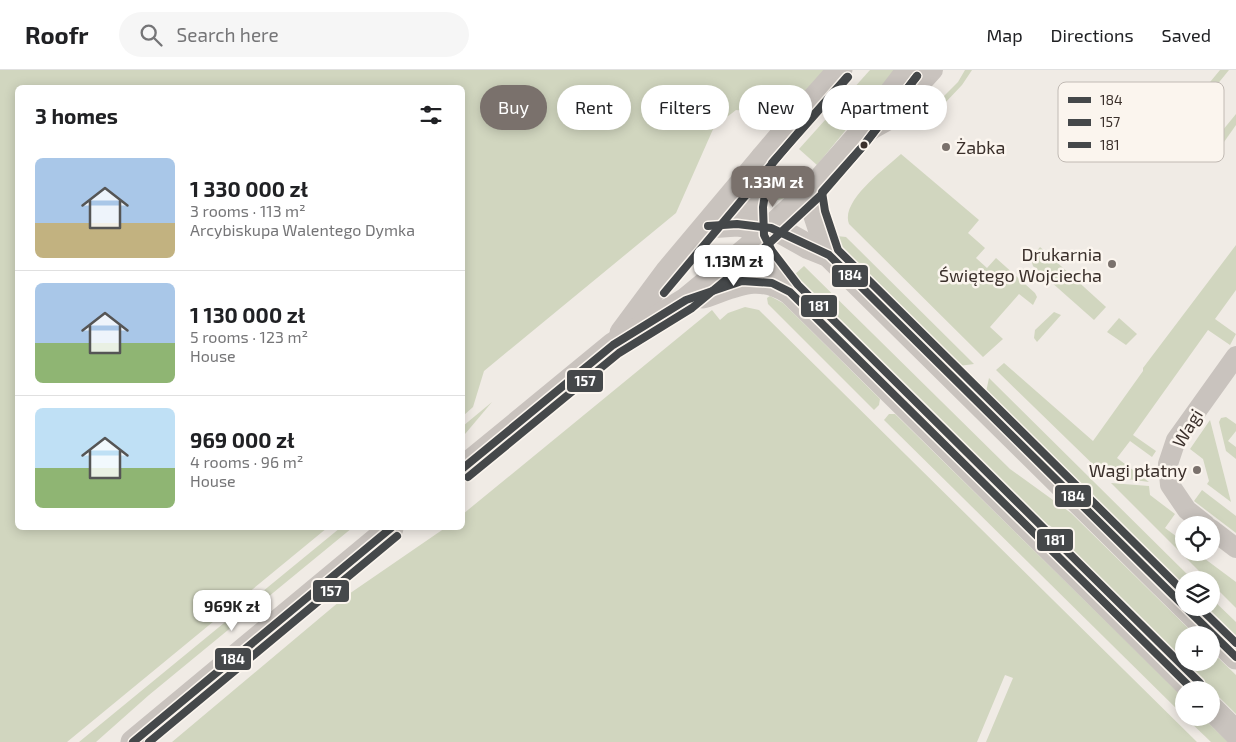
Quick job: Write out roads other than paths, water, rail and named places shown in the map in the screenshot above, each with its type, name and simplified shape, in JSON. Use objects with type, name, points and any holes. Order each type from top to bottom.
[{"type":"street","points":[[612,345],[668,271],[840,70]]},
{"type":"street","points":[[465,466],[612,345],[686,300],[760,232],[812,189],[856,139],[910,70]]},
{"type":"street","points":[[856,139],[887,121],[933,70]]},
{"type":"street","points":[[763,158],[756,182],[760,232],[790,292]]},
{"type":"street","points":[[812,189],[815,213],[829,255]]},
{"type":"street","points":[[708,226],[730,224],[760,232],[784,232],[809,248],[829,255],[1175,597]]},
{"type":"street","points":[[686,300],[742,281],[772,283],[790,292],[1184,681]]},
{"type":"street","name":"Wagi","points":[[1195,516],[1188,510],[1170,485],[1168,464],[1176,440],[1236,356]]},
{"type":"street","points":[[133,742],[389,530]]},
{"type":"street","points":[[1220,536],[1236,548]]},
{"type":"street","points":[[1194,616],[1236,657]]},
{"type":"street","points":[[1220,717],[1236,733]]},
{"type":"place","name":"Żabka","points":[[946,147]]},
{"type":"place","name":"Drukarnia Świętego Wojciecha","points":[[1112,264]]},
{"type":"place","name":"Wagi płatny","points":[[1197,470]]}]
